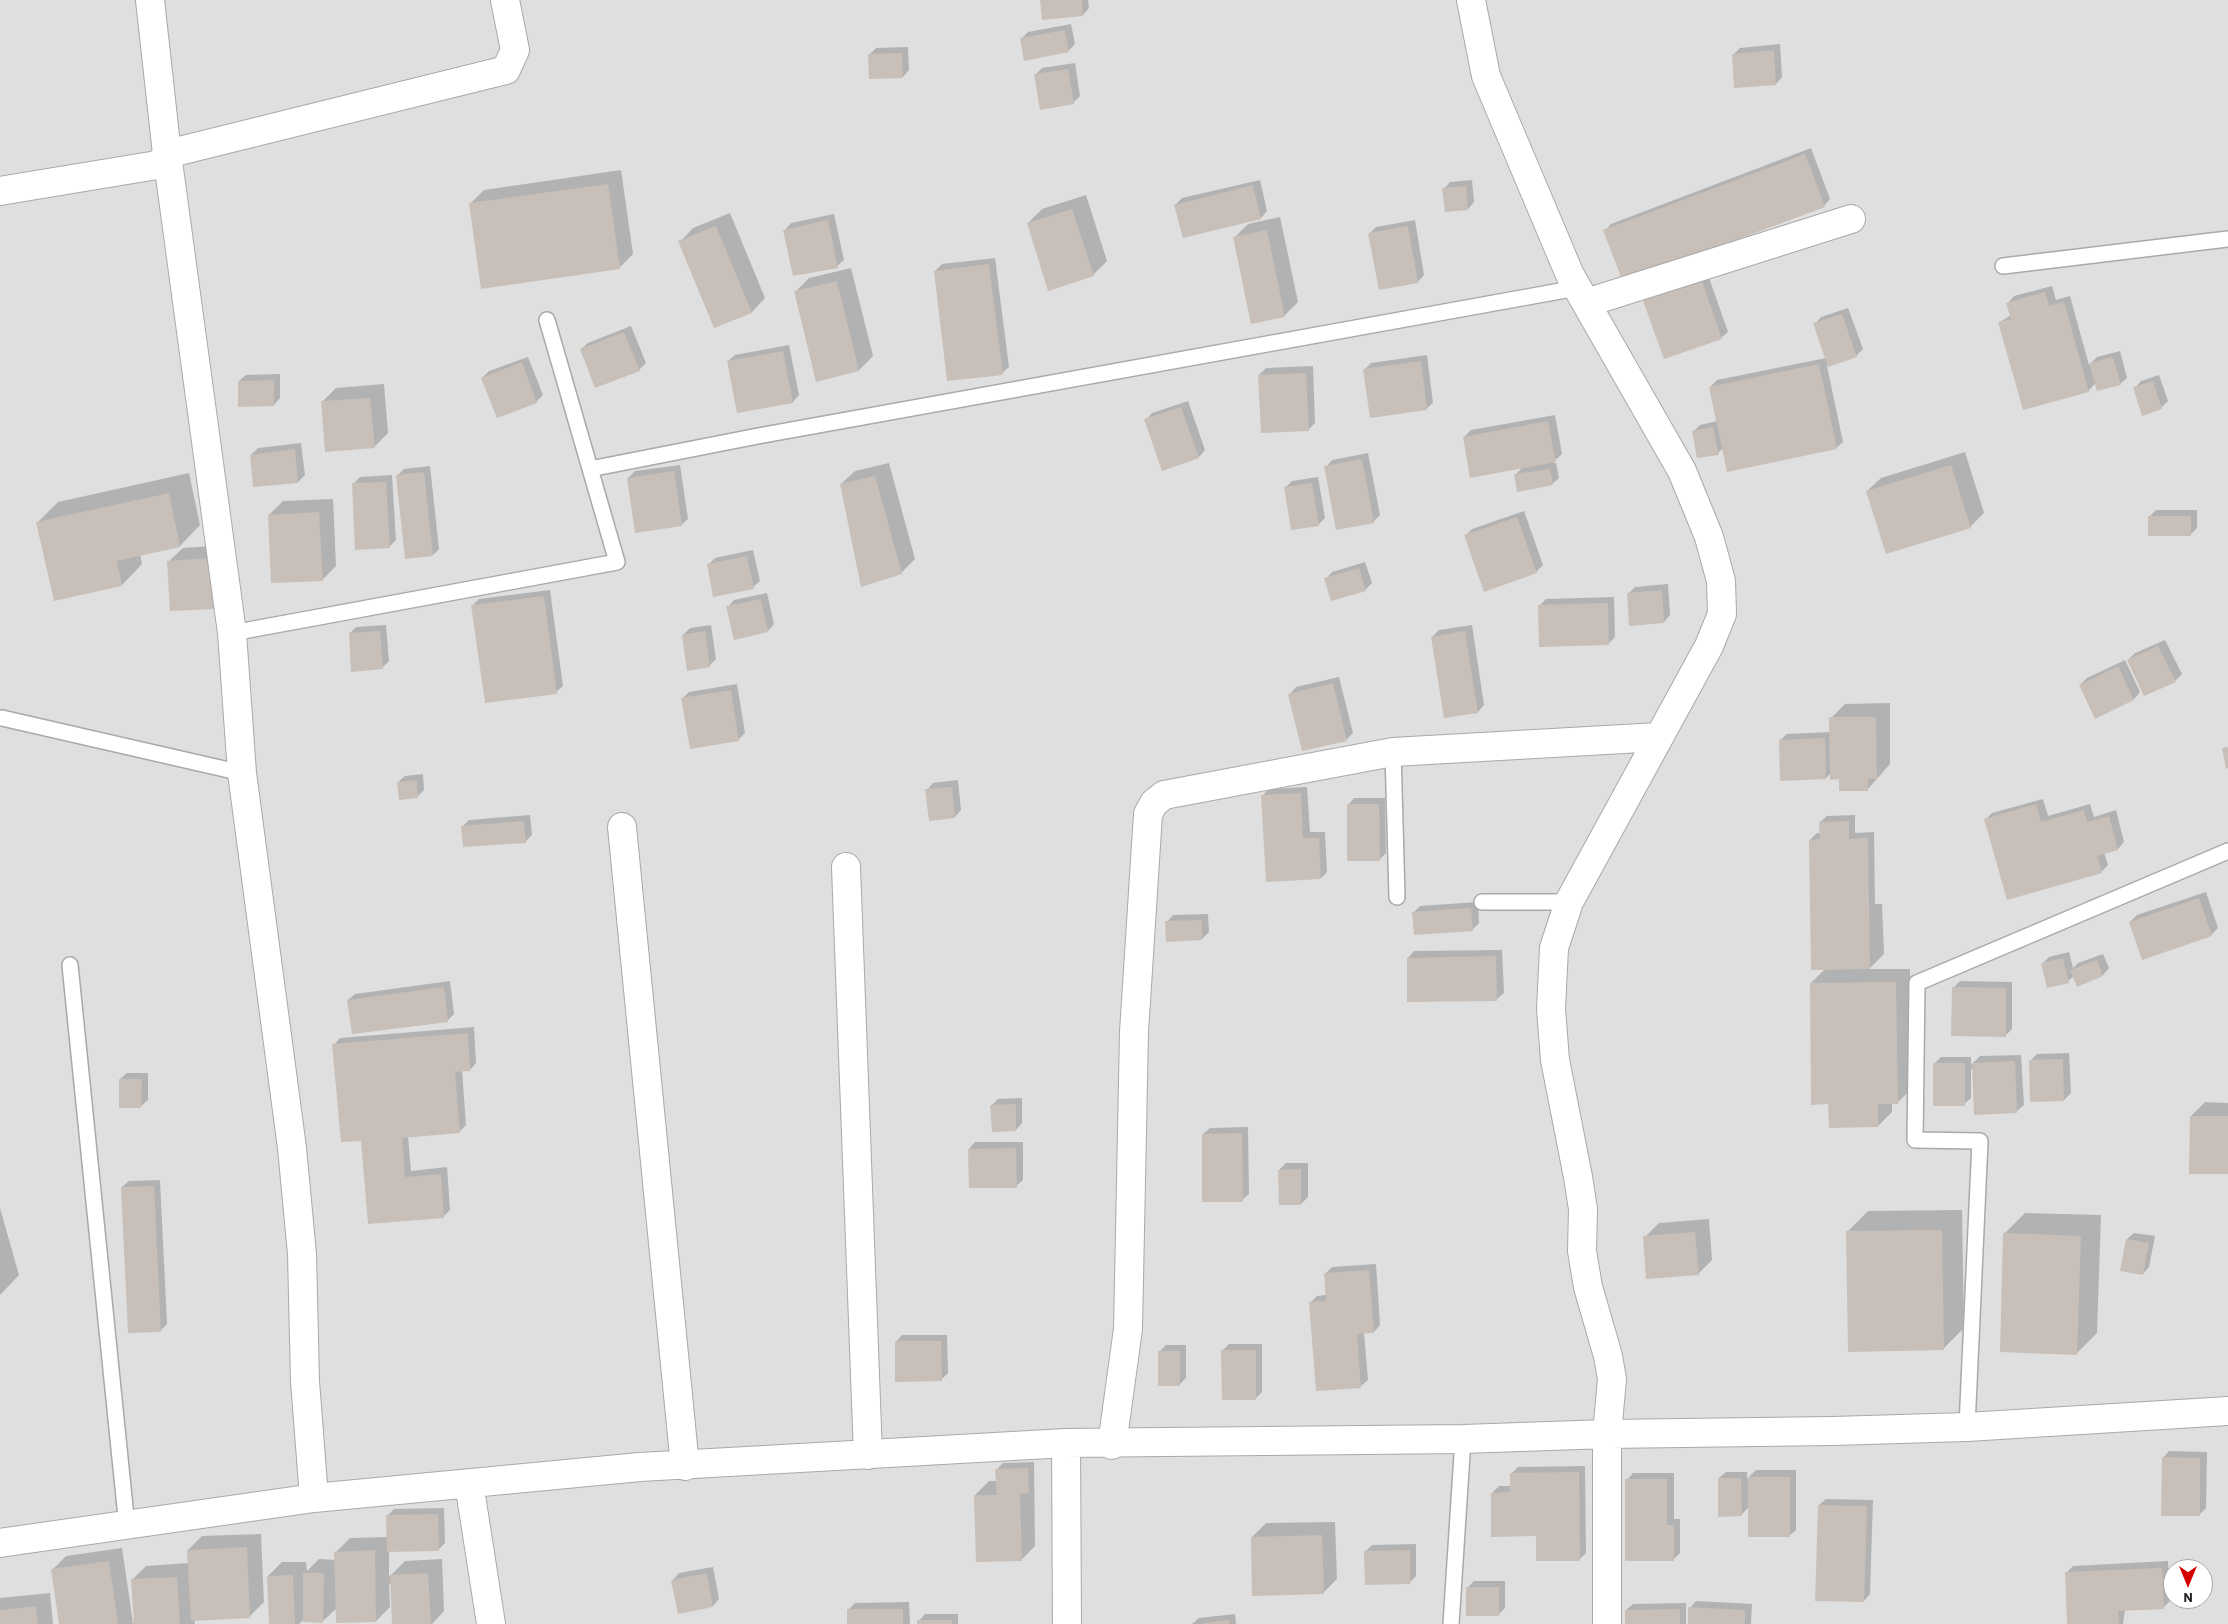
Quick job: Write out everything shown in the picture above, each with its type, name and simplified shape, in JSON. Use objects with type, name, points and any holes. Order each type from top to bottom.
[{"type":"street","points":[[150,0],[167,154],[232,633],[242,773],[292,1148],[302,1254],[305,1381],[314,1498]]},
{"type":"street","points":[[0,192],[158,165],[167,154],[506,70],[515,50],[505,0]]},
{"type":"street","points":[[1471,0],[1486,76],[1570,275],[1682,471],[1709,537],[1721,581],[1722,614],[1709,646],[1568,902],[1554,948],[1551,1010],[1554,1052],[1583,1209],[1582,1251],[1588,1287],[1608,1356],[1612,1379],[1608,1434],[1607,1624]]},
{"type":"street","points":[[1582,296],[1851,219]]},
{"type":"street","points":[[1112,1444],[1128,1329],[1134,1032],[1148,814],[1154,803],[1164,796],[1393,752],[1659,737]]},
{"type":"street","points":[[622,827],[685,1466]]},
{"type":"street","points":[[846,867],[868,1455]]},
{"type":"street","points":[[0,1543],[314,1498],[640,1467],[685,1466],[1066,1443],[1463,1439],[1608,1434],[1967,1427],[2228,1411]]},
{"type":"street","points":[[1066,1443],[1067,1624]]},
{"type":"street","points":[[469,1483],[491,1624]]},
{"type":"lane","points":[[2003,266],[2228,239]]},
{"type":"lane","points":[[590,469],[758,436],[1582,296]]},
{"type":"lane","points":[[232,633],[617,562],[547,320]]},
{"type":"lane","points":[[2,718],[242,773]]},
{"type":"lane","points":[[1393,752],[1397,897]]},
{"type":"lane","points":[[1967,1427],[1980,1141],[1915,1140],[1917,983],[2228,851]]},
{"type":"lane","points":[[1482,902],[1568,902]]},
{"type":"lane","points":[[70,965],[126,1526]]},
{"type":"lane","points":[[1451,1624],[1463,1439]]},
{"type":"shaded area","points":[[0,0],[2228,0],[2228,1624],[0,1624]]},
{"type":"building","points":[[1040,0],[1082,0],[1083,16],[1042,20]]},
{"type":"building","points":[[1065,30],[1069,52],[1024,61],[1020,38]]},
{"type":"building","points":[[1774,50],[1776,85],[1734,88],[1732,54]]},
{"type":"building","points":[[902,53],[903,78],[869,79],[868,54]]},
{"type":"building","points":[[1068,69],[1074,104],[1040,110],[1034,74]]},
{"type":"building","points":[[1805,154],[1825,207],[1623,282],[1603,230]]},
{"type":"building","points":[[608,184],[620,269],[481,289],[469,203]]},
{"type":"building","points":[[1253,185],[1261,219],[1183,238],[1174,205]]},
{"type":"building","points":[[1466,186],[1468,210],[1445,212],[1442,188]]},
{"type":"building","points":[[1072,209],[1094,276],[1048,291],[1027,223]]},
{"type":"building","points":[[828,220],[838,268],[793,276],[783,230]]},
{"type":"building","points":[[716,226],[752,313],[714,328],[678,241]]},
{"type":"building","points":[[1408,226],[1418,283],[1379,290],[1368,233]]},
{"type":"building","points":[[1267,230],[1285,317],[1251,324],[1233,237]]},
{"type":"building","points":[[989,264],[1003,375],[947,381],[934,271]]},
{"type":"building","points":[[1700,275],[1722,339],[1664,359],[1641,295]]},
{"type":"building","points":[[837,281],[859,371],[816,382],[794,291]]},
{"type":"building","points":[[2045,292],[2049,306],[2064,302],[2089,392],[2023,410],[1998,322],[2011,319],[2006,303]]},
{"type":"building","points":[[1842,314],[1857,357],[1828,367],[1813,323]]},
{"type":"building","points":[[624,332],[640,371],[595,388],[580,349]]},
{"type":"building","points":[[783,351],[793,403],[737,413],[727,361]]},
{"type":"building","points":[[2113,357],[2121,385],[2097,391],[2089,363]]},
{"type":"building","points":[[1421,361],[1427,410],[1370,418],[1363,369]]},
{"type":"building","points":[[522,362],[537,403],[497,418],[481,378]]},
{"type":"building","points":[[1819,364],[1837,449],[1727,472],[1709,387]]},
{"type":"building","points":[[1306,373],[1309,431],[1261,433],[1258,375]]},
{"type":"building","points":[[274,380],[274,406],[238,407],[238,381]]},
{"type":"building","points":[[2153,381],[2162,409],[2142,416],[2133,387]]},
{"type":"building","points":[[370,398],[375,448],[325,452],[321,401]]},
{"type":"building","points":[[1181,407],[1199,458],[1162,471],[1144,419]]},
{"type":"building","points":[[1548,421],[1556,462],[1470,478],[1463,437]]},
{"type":"building","points":[[1713,427],[1719,455],[1697,458],[1692,431]]},
{"type":"building","points":[[295,449],[298,483],[253,487],[250,455]]},
{"type":"building","points":[[1362,459],[1374,523],[1336,530],[1324,466]]},
{"type":"building","points":[[1951,465],[1971,528],[1886,554],[1866,491]]},
{"type":"building","points":[[1550,469],[1553,485],[1517,492],[1514,474]]},
{"type":"building","points":[[674,471],[682,526],[635,533],[627,478]]},
{"type":"building","points":[[424,472],[433,556],[405,559],[396,475]]},
{"type":"building","points":[[875,476],[902,574],[861,587],[840,484]]},
{"type":"building","points":[[386,482],[390,548],[355,550],[352,483]]},
{"type":"building","points":[[1312,483],[1319,526],[1291,530],[1284,487]]},
{"type":"building","points":[[169,493],[180,547],[117,561],[122,586],[54,601],[36,522]]},
{"type":"building","points":[[319,512],[323,581],[271,583],[268,515]]},
{"type":"building","points":[[2148,516],[2191,516],[2191,536],[2148,536]]},
{"type":"building","points":[[1517,517],[1537,573],[1484,592],[1464,535]]},
{"type":"building","points":[[747,556],[754,589],[713,597],[707,564]]},
{"type":"building","points":[[211,558],[214,609],[170,611],[167,561]]},
{"type":"building","points":[[1359,568],[1366,591],[1331,601],[1324,578]]},
{"type":"building","points":[[1662,590],[1664,623],[1629,626],[1627,593]]},
{"type":"building","points":[[544,596],[557,694],[485,703],[471,605]]},
{"type":"building","points":[[761,599],[768,632],[734,640],[726,606]]},
{"type":"building","points":[[1608,603],[1609,645],[1539,647],[1538,605]]},
{"type":"building","points":[[380,631],[383,669],[351,672],[349,633]]},
{"type":"building","points":[[705,631],[710,667],[687,671],[682,635]]},
{"type":"building","points":[[1465,631],[1478,713],[1444,718],[1431,637]]},
{"type":"building","points":[[2158,646],[2176,682],[2144,696],[2127,660]]},
{"type":"building","points":[[2118,666],[2134,700],[2095,719],[2079,685]]},
{"type":"building","points":[[1333,683],[1347,741],[1302,751],[1288,694]]},
{"type":"building","points":[[731,690],[739,741],[690,749],[681,698]]},
{"type":"building","points":[[1829,717],[1876,717],[1877,779],[1868,779],[1868,791],[1839,791],[1839,779],[1830,780]]},
{"type":"building","points":[[1825,738],[1826,779],[1780,781],[1779,740]]},
{"type":"building","points":[[2228,747],[2228,768],[2226,769],[2222,748]]},
{"type":"building","points":[[417,780],[418,798],[399,800],[397,782]]},
{"type":"building","points":[[952,787],[955,818],[929,821],[925,789]]},
{"type":"building","points":[[1301,793],[1303,838],[1319,838],[1321,879],[1266,882],[1261,795]]},
{"type":"building","points":[[1347,804],[1379,804],[1380,861],[1347,861]]},
{"type":"building","points":[[2036,804],[2041,822],[2084,810],[2087,822],[2109,816],[2118,850],[2097,856],[2102,873],[2007,900],[1984,819]]},
{"type":"building","points":[[524,821],[526,843],[463,847],[461,826]]},
{"type":"building","points":[[1849,821],[1849,839],[1868,838],[1870,969],[1811,970],[1809,840],[1820,839],[1819,822]]},
{"type":"building","points":[[2199,898],[2212,936],[2142,960],[2129,922]]},
{"type":"building","points":[[1471,908],[1473,931],[1414,935],[1412,912]]},
{"type":"building","points":[[1202,920],[1202,940],[1166,942],[1165,921]]},
{"type":"building","points":[[1496,956],[1497,1001],[1407,1002],[1407,958]]},
{"type":"building","points":[[2063,958],[2069,983],[2047,988],[2041,963]]},
{"type":"building","points":[[2097,960],[2103,976],[2077,987],[2070,970]]},
{"type":"building","points":[[1896,982],[1898,1104],[1878,1104],[1878,1127],[1829,1128],[1828,1104],[1811,1105],[1810,983]]},
{"type":"building","points":[[444,987],[448,1022],[352,1034],[347,1000]]},
{"type":"building","points":[[1952,987],[2006,988],[2006,1037],[1951,1036]]},
{"type":"building","points":[[468,1033],[470,1071],[455,1072],[460,1133],[402,1138],[405,1177],[441,1174],[444,1218],[368,1224],[361,1141],[341,1142],[332,1044]]},
{"type":"building","points":[[2063,1059],[2064,1101],[2030,1102],[2029,1060]]},
{"type":"building","points":[[2015,1061],[2017,1113],[1974,1115],[1972,1063]]},
{"type":"building","points":[[1933,1063],[1965,1063],[1965,1106],[1933,1106]]},
{"type":"building","points":[[119,1079],[142,1079],[141,1108],[119,1108]]},
{"type":"building","points":[[1016,1104],[1016,1131],[992,1132],[990,1105]]},
{"type":"building","points":[[2190,1116],[2228,1116],[2228,1174],[2189,1174]]},
{"type":"building","points":[[1242,1133],[1243,1202],[1202,1202],[1202,1134]]},
{"type":"building","points":[[1016,1148],[1017,1188],[969,1188],[968,1149]]},
{"type":"building","points":[[1301,1169],[1301,1205],[1279,1205],[1278,1170]]},
{"type":"building","points":[[154,1186],[161,1332],[128,1333],[121,1187]]},
{"type":"building","points":[[1942,1230],[1944,1350],[1848,1352],[1846,1231]]},
{"type":"building","points":[[1695,1232],[1699,1275],[1646,1279],[1643,1236]]},
{"type":"building","points":[[2003,1233],[2081,1236],[2077,1355],[2000,1352]]},
{"type":"building","points":[[2126,1239],[2149,1243],[2143,1275],[2120,1271]]},
{"type":"building","points":[[1369,1270],[1374,1333],[1357,1334],[1361,1388],[1316,1391],[1309,1302],[1326,1301],[1324,1273]]},
{"type":"building","points":[[895,1341],[941,1341],[942,1381],[895,1382]]},
{"type":"building","points":[[1221,1350],[1256,1350],[1256,1400],[1222,1400]]},
{"type":"building","points":[[1158,1351],[1180,1351],[1180,1386],[1158,1386]]},
{"type":"building","points":[[2162,1457],[2200,1458],[2200,1516],[2161,1516]]},
{"type":"building","points":[[1028,1468],[1029,1493],[1020,1494],[1022,1561],[976,1562],[974,1495],[997,1495],[995,1469]]},
{"type":"building","points":[[1579,1472],[1580,1561],[1536,1561],[1536,1536],[1491,1537],[1491,1493],[1510,1492],[1510,1473]]},
{"type":"building","points":[[1748,1477],[1790,1477],[1790,1537],[1748,1537]]},
{"type":"building","points":[[1718,1478],[1741,1478],[1742,1516],[1718,1517]]},
{"type":"building","points":[[1625,1479],[1667,1479],[1667,1525],[1674,1525],[1674,1561],[1625,1561]]},
{"type":"building","points":[[1818,1505],[1867,1506],[1864,1602],[1815,1601]]},
{"type":"building","points":[[438,1514],[439,1551],[387,1552],[386,1515]]},
{"type":"building","points":[[1322,1535],[1324,1594],[1252,1596],[1251,1537]]},
{"type":"building","points":[[247,1547],[250,1618],[191,1621],[187,1550]]},
{"type":"building","points":[[375,1550],[376,1622],[336,1623],[334,1552]]},
{"type":"building","points":[[1410,1550],[1410,1584],[1365,1585],[1364,1551]]},
{"type":"building","points":[[109,1561],[118,1624],[59,1624],[51,1569]]},
{"type":"building","points":[[2162,1568],[2164,1609],[2118,1611],[2119,1624],[2067,1624],[2065,1572]]},
{"type":"building","points":[[303,1573],[324,1573],[323,1623],[303,1622]]},
{"type":"building","points":[[428,1573],[431,1624],[392,1624],[390,1575]]},
{"type":"building","points":[[707,1573],[713,1607],[678,1614],[671,1580]]},
{"type":"building","points":[[293,1575],[295,1624],[269,1624],[267,1576]]},
{"type":"building","points":[[177,1577],[180,1624],[134,1624],[131,1579]]},
{"type":"building","points":[[1466,1587],[1499,1587],[1499,1616],[1466,1616]]},
{"type":"building","points":[[36,1606],[38,1624],[0,1624],[0,1610]]},
{"type":"building","points":[[1688,1607],[1745,1610],[1745,1624],[1688,1624]]},
{"type":"building","points":[[847,1609],[903,1609],[903,1624],[847,1624]]},
{"type":"building","points":[[1680,1609],[1680,1624],[1625,1624],[1625,1610]]},
{"type":"building","points":[[917,1620],[952,1620],[952,1624],[917,1624]]},
{"type":"building","points":[[1229,1620],[1229,1624],[1203,1624],[1203,1623]]}]
